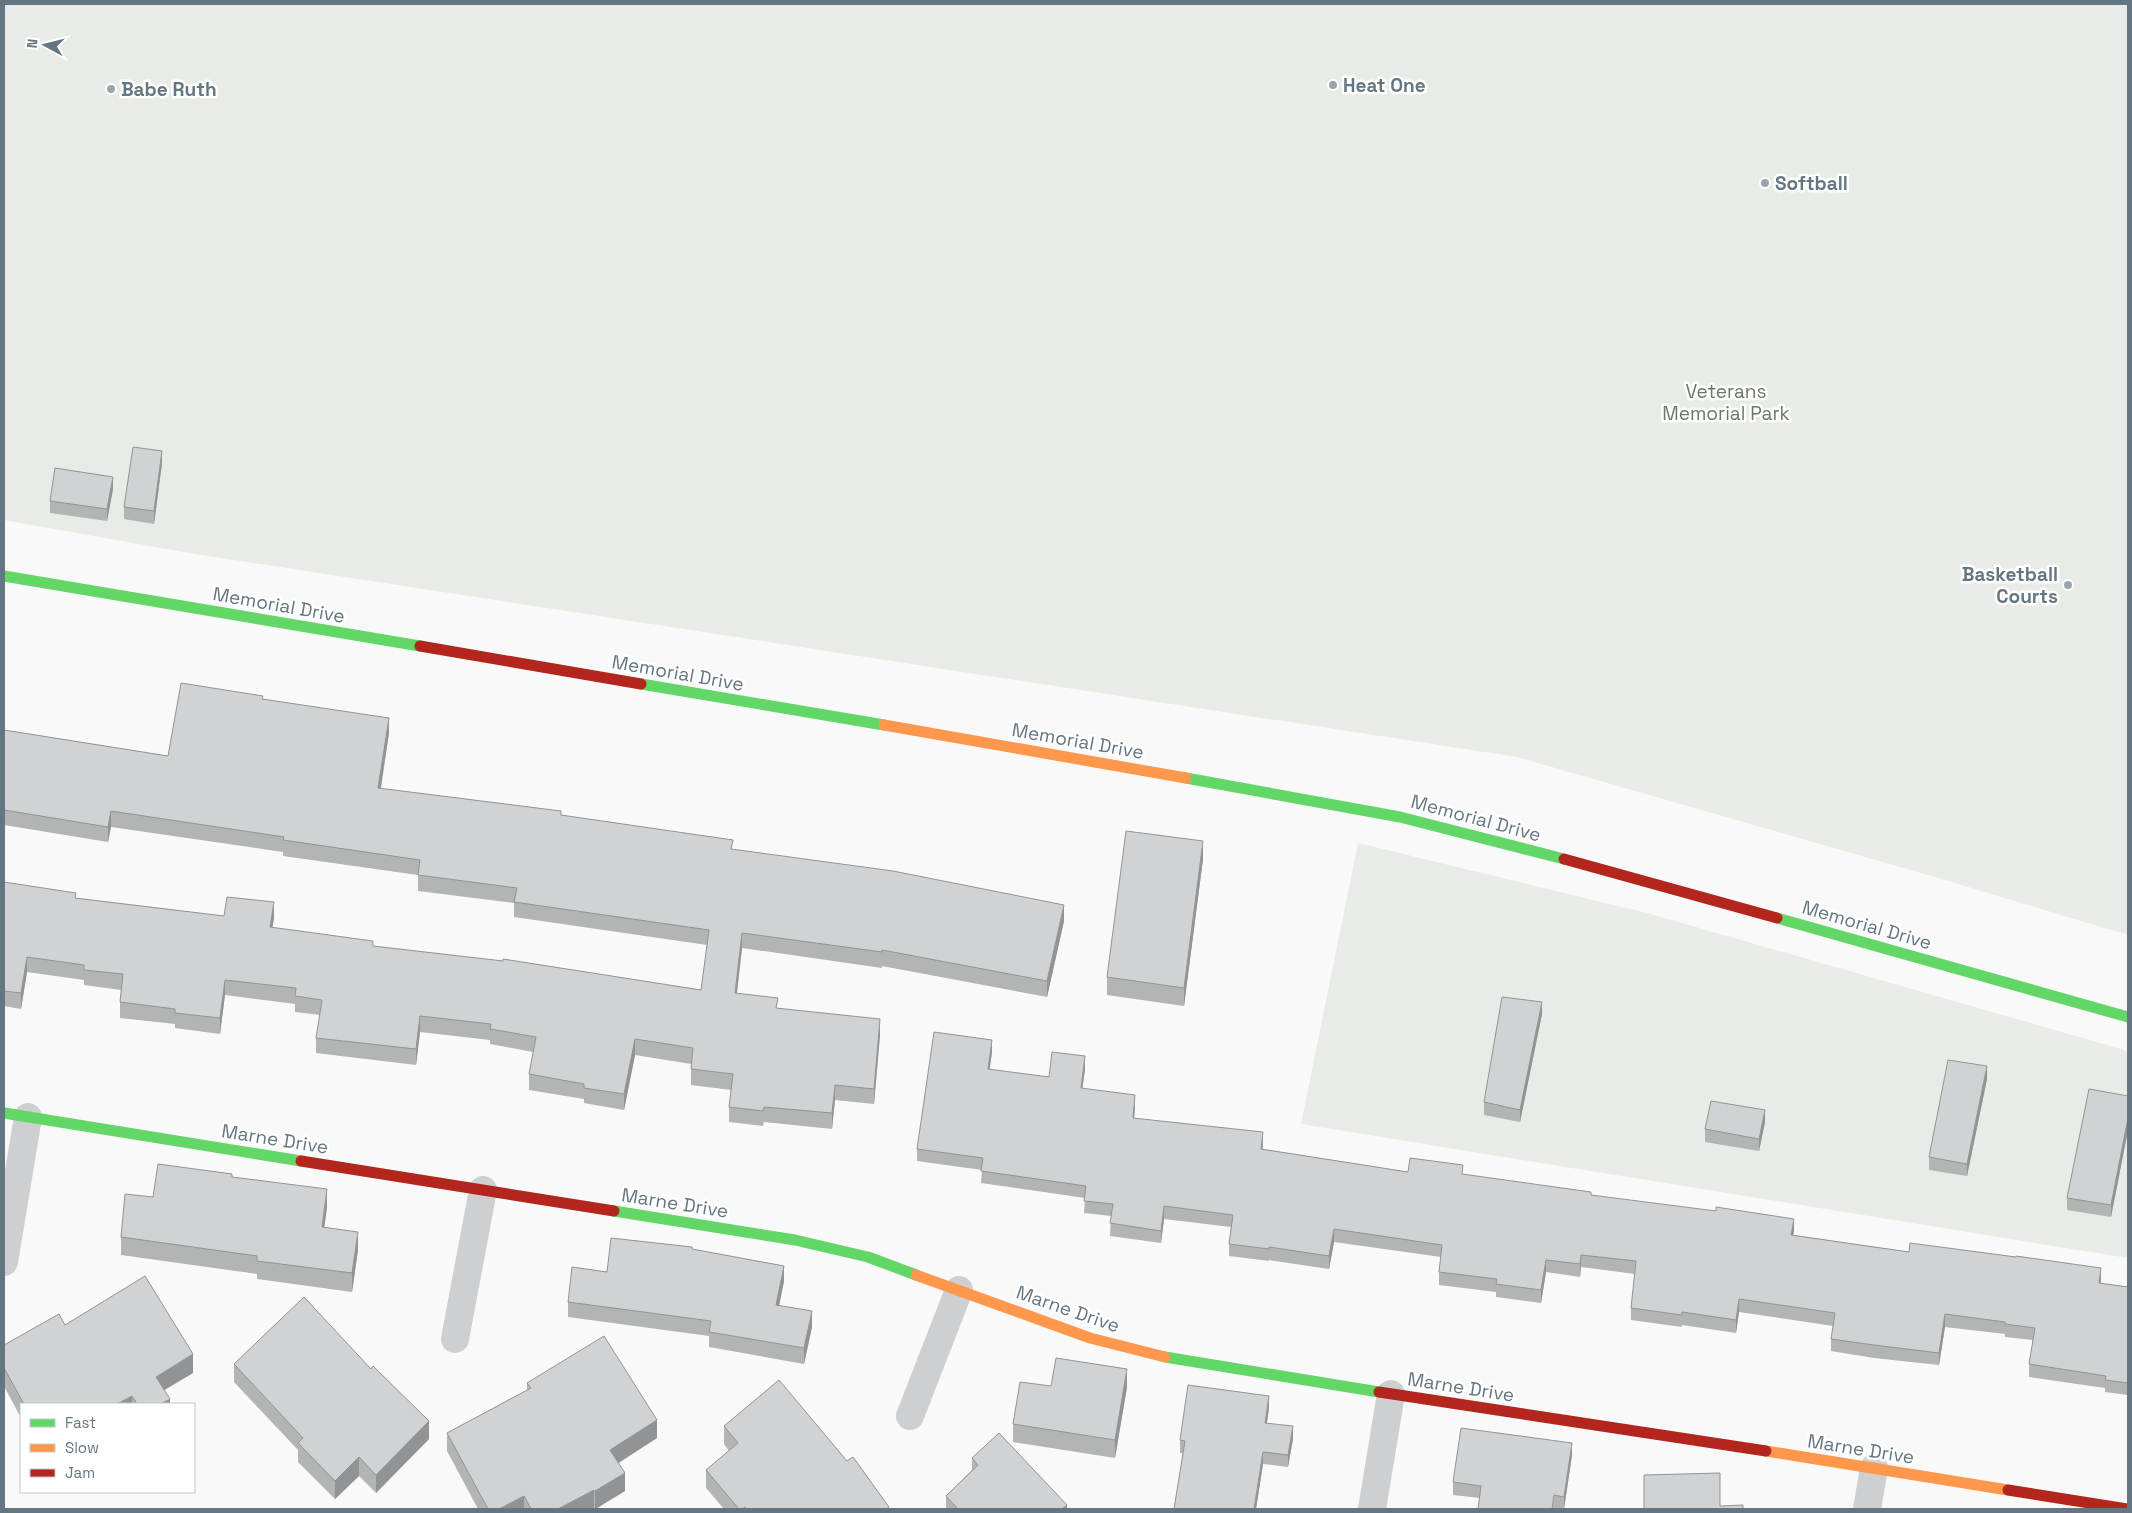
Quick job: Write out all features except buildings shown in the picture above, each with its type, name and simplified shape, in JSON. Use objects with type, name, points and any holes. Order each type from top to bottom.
[{"type":"street","name":"Memorial Drive","points":[[4,576],[1021,748],[1400,817],[1616,873],[2128,1017]]},
{"type":"street","name":"Marne Drive","points":[[16,1115],[795,1240],[868,1257],[1090,1338],[1162,1356],[1391,1394],[2127,1509]]},
{"type":"street","points":[[4,1262],[16,1115]]},
{"type":"street","points":[[455,1339],[483,1190]]},
{"type":"street","points":[[910,1416],[959,1290]]},
{"type":"street","points":[[1372,1509],[1391,1394]]},
{"type":"street","points":[[1867,1509],[1874,1468]]},
{"type":"green space","name":"Veterans Memorial Park","points":[[4,4],[2128,4],[2128,935],[1935,877],[1517,757],[195,554],[4,520]]},
{"type":"green space","points":[[1358,843],[1647,913],[2128,1051],[2128,1258],[1301,1124]]},
{"type":"traffic: fast","points":[[4,576],[420,646]]},
{"type":"traffic: fast","points":[[641,684],[884,725]]},
{"type":"traffic: fast","points":[[1186,778],[1400,817],[1564,859]]},
{"type":"traffic: fast","points":[[1777,918],[2128,1017]]},
{"type":"traffic: fast","points":[[4,1113],[301,1161]]},
{"type":"traffic: fast","points":[[614,1211],[795,1240],[868,1257],[916,1275]]},
{"type":"traffic: fast","points":[[1165,1357],[1379,1392]]},
{"type":"traffic: slow","points":[[884,725],[1186,778]]},
{"type":"traffic: slow","points":[[916,1275],[1090,1338],[1165,1357]]},
{"type":"traffic: slow","points":[[1766,1451],[2008,1490]]},
{"type":"traffic: jam","points":[[420,646],[641,684]]},
{"type":"traffic: jam","points":[[1564,859],[1777,918]]},
{"type":"traffic: jam","points":[[301,1161],[614,1211]]},
{"type":"traffic: jam","points":[[1379,1392],[1766,1451]]},
{"type":"traffic: jam","points":[[2008,1490],[2127,1509]]},
{"type":"place","name":"Heat One","points":[[1333,85]]},
{"type":"place","name":"Babe Ruth","points":[[111,89]]},
{"type":"place","name":"Softball","points":[[1765,183]]},
{"type":"place","name":"Basketball Courts","points":[[2068,585]]}]
